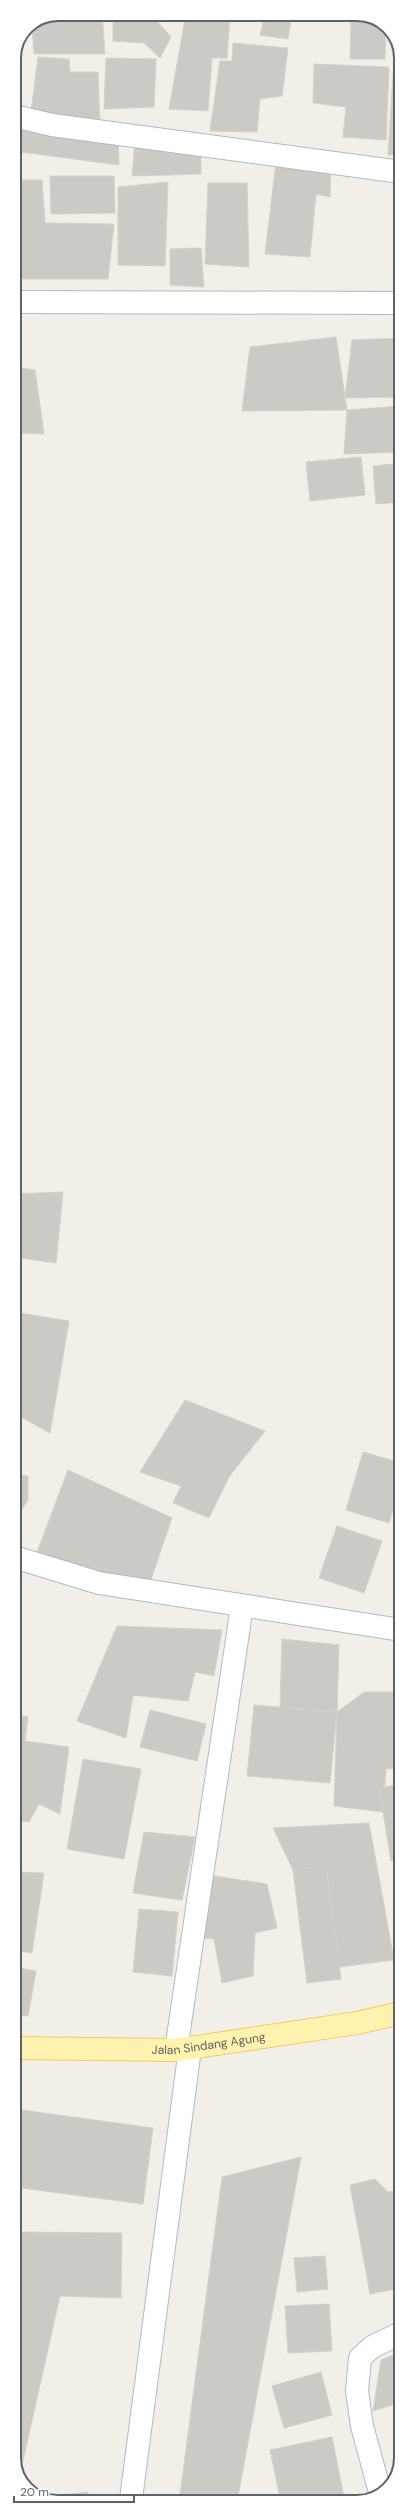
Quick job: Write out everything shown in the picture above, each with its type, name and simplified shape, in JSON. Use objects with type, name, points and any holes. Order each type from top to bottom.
[{"type":"main road","name":"Jalan Sindang Agung","points":[[21,2048],[183,2049],[357,2024],[394,2015]]},
{"type":"street","points":[[21,118],[52,125],[394,171]]},
{"type":"street","points":[[21,302],[394,303]]},
{"type":"street","points":[[21,1559],[98,1583],[394,1629]]},
{"type":"street","points":[[131,2495],[183,2049],[242,1606]]},
{"type":"street","points":[[379,2487],[362,2426],[357,2391],[360,2358],[372,2347],[394,2336]]},
{"type":"building","points":[[58,21],[103,21],[105,54],[34,54],[32,32],[44,24]]},
{"type":"building","points":[[113,21],[157,21],[171,37],[160,58],[144,43],[113,41]]},
{"type":"building","points":[[185,21],[230,21],[227,58],[212,58],[208,111],[169,109]]},
{"type":"building","points":[[263,21],[291,21],[288,39],[260,35]]},
{"type":"building","points":[[351,21],[371,24],[381,30],[386,36],[385,59],[350,59]]},
{"type":"building","points":[[233,43],[288,48],[282,96],[260,99],[257,132],[210,131],[220,61],[232,61]]},
{"type":"building","points":[[38,57],[69,59],[70,72],[98,72],[100,127],[30,120]]},
{"type":"building","points":[[106,58],[156,59],[154,107],[104,109]]},
{"type":"building","points":[[394,58],[394,155],[388,155]]},
{"type":"building","points":[[314,64],[389,67],[386,140],[343,137],[346,107],[313,103]]},
{"type":"building","points":[[21,126],[118,133],[119,165],[21,152]]},
{"type":"building","points":[[135,142],[201,145],[201,174],[132,176]]},
{"type":"building","points":[[276,163],[331,167],[330,197],[316,194],[310,257],[265,254]]},
{"type":"building","points":[[50,176],[114,176],[115,213],[51,214]]},
{"type":"building","points":[[21,180],[42,180],[45,223],[114,224],[108,279],[21,279]]},
{"type":"building","points":[[168,182],[165,266],[118,265],[118,187]]},
{"type":"building","points":[[208,183],[247,183],[249,267],[205,264]]},
{"type":"building","points":[[201,248],[204,287],[170,285],[170,249]]},
{"type":"building","points":[[336,337],[347,410],[242,411],[250,347]]},
{"type":"building","points":[[394,338],[394,397],[345,398],[352,340]]},
{"type":"building","points":[[21,368],[35,370],[44,434],[21,433]]},
{"type":"building","points":[[394,407],[394,452],[344,454],[347,410]]},
{"type":"building","points":[[361,457],[365,495],[310,501],[306,462]]},
{"type":"building","points":[[394,464],[394,503],[376,504],[373,466]]},
{"type":"building","points":[[63,1192],[56,1263],[21,1258],[21,1194]]},
{"type":"building","points":[[21,1313],[69,1321],[50,1433],[21,1417]]},
{"type":"building","points":[[185,1400],[265,1431],[229,1477],[209,1518],[173,1503],[181,1486],[140,1472]]},
{"type":"building","points":[[363,1452],[394,1461],[394,1506],[389,1523],[346,1510]]},
{"type":"building","points":[[68,1470],[172,1518],[147,1591],[33,1563]]},
{"type":"building","points":[[21,1476],[28,1476],[28,1500],[21,1511]]},
{"type":"building","points":[[337,1526],[382,1541],[364,1593],[319,1578]]},
{"type":"building","points":[[117,1626],[222,1630],[214,1676],[195,1672],[188,1701],[133,1695],[126,1738],[77,1721]]},
{"type":"building","points":[[282,1639],[339,1645],[337,1712],[280,1707]]},
{"type":"building","points":[[364,1692],[394,1692],[394,1768],[386,1769],[383,1812],[334,1806],[337,1712]]},
{"type":"building","points":[[254,1705],[337,1712],[330,1783],[247,1776]]},
{"type":"building","points":[[150,1710],[206,1724],[197,1761],[140,1747]]},
{"type":"building","points":[[21,1716],[28,1717],[25,1741],[69,1747],[60,1814],[39,1804],[29,1822],[21,1821]]},
{"type":"building","points":[[83,1759],[141,1769],[124,1859],[67,1849]]},
{"type":"building","points":[[394,1785],[394,1860],[391,1861],[379,1788]]},
{"type":"building","points":[[369,1823],[394,1960],[339,1967],[326,1866],[293,1870],[273,1828]]},
{"type":"building","points":[[144,1832],[195,1837],[182,1900],[133,1893]]},
{"type":"building","points":[[326,1866],[341,1979],[307,1983],[293,1870]]},
{"type":"building","points":[[21,1872],[44,1873],[32,1953],[21,1951]]},
{"type":"building","points":[[202,1874],[267,1884],[277,1928],[255,1933],[253,1976],[222,1983],[214,1939],[193,1937]]},
{"type":"building","points":[[139,1909],[178,1912],[172,1976],[133,1972]]},
{"type":"building","points":[[21,1968],[36,1971],[28,2016],[21,2015]]},
{"type":"building","points":[[21,2110],[153,2128],[143,2204],[21,2188]]},
{"type":"building","points":[[301,2157],[238,2495],[180,2495],[222,2177]]},
{"type":"building","points":[[375,2179],[388,2192],[394,2191],[394,2289],[370,2294],[350,2185]]},
{"type":"building","points":[[21,2232],[122,2233],[121,2298],[60,2296],[22,2466]]},
{"type":"building","points":[[325,2256],[328,2289],[297,2292],[294,2258]]},
{"type":"building","points":[[329,2304],[332,2351],[288,2353],[285,2306]]},
{"type":"building","points":[[394,2355],[394,2404],[373,2411],[381,2360]]},
{"type":"building","points":[[321,2372],[332,2415],[284,2428],[272,2386]]},
{"type":"building","points":[[332,2437],[344,2495],[280,2495],[270,2450]]},
{"type":"building","points":[[88,2492],[88,2495],[62,2495]]}]
